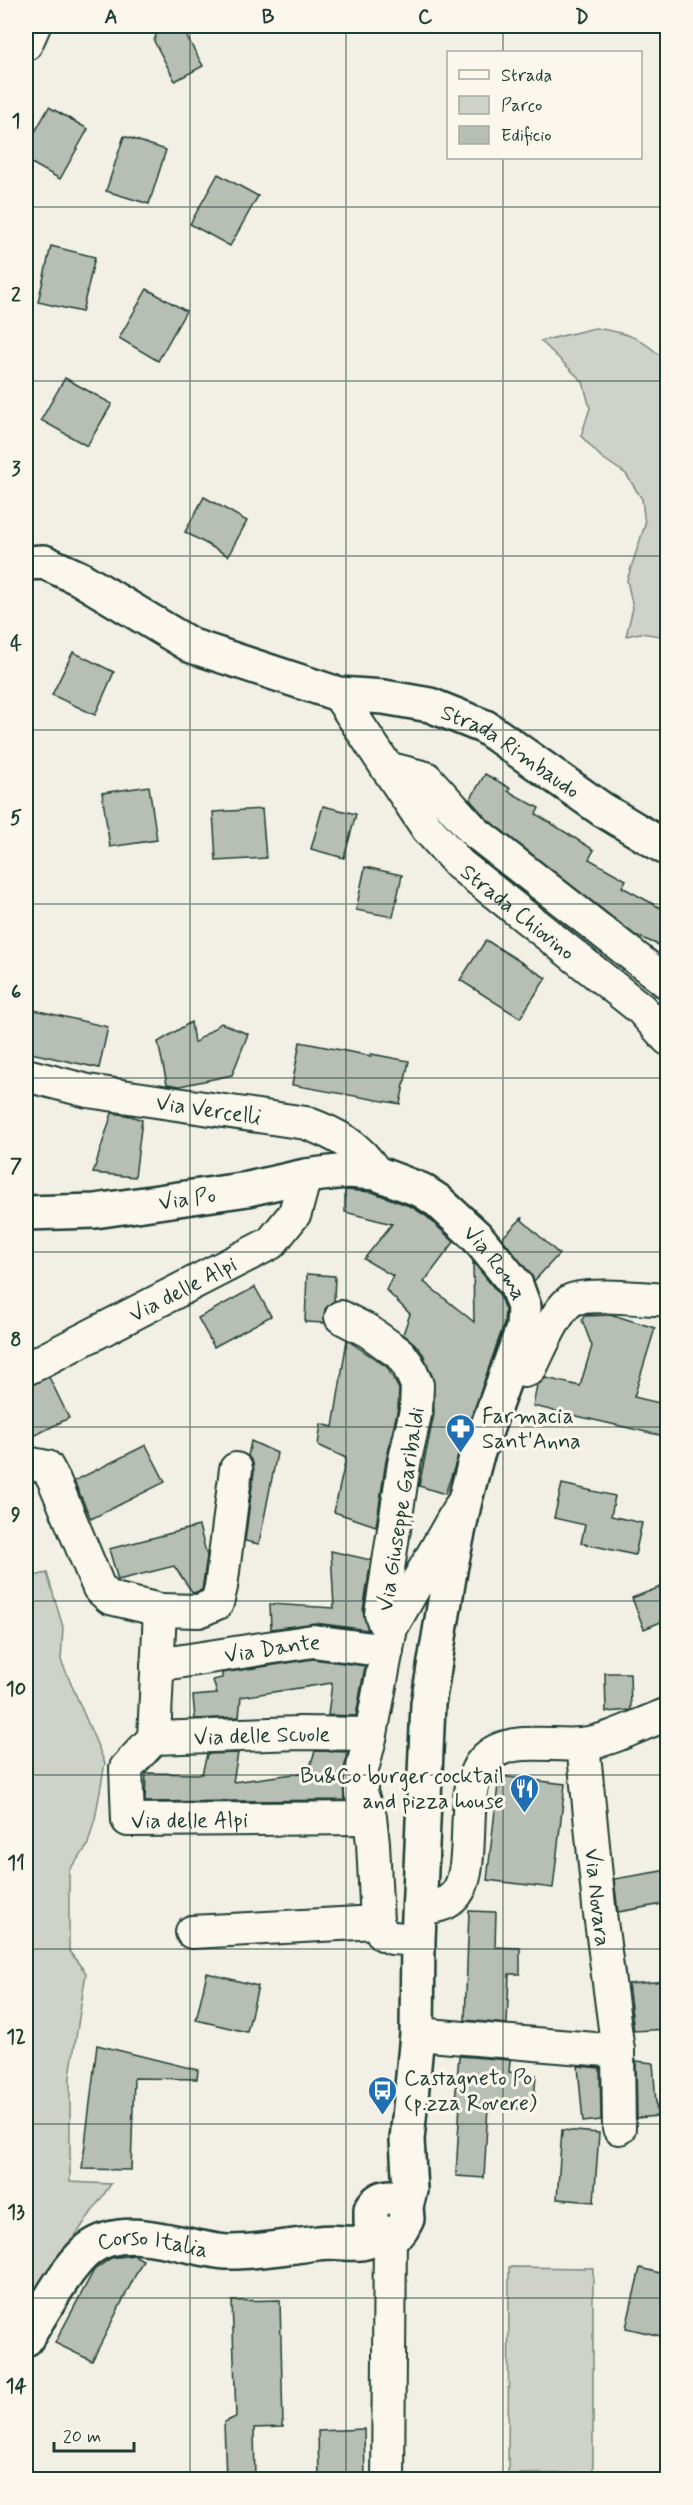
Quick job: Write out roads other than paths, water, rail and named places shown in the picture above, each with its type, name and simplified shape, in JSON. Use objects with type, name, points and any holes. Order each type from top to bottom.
[{"type":"street","points":[[26,44],[34,26]]},
{"type":"street","name":"Strada Rimbaudo","points":[[26,562],[44,562],[79,578],[192,646],[338,694],[384,697],[430,705],[485,727],[603,810],[668,849]]},
{"type":"street","name":"Strada Chiovino","points":[[338,694],[427,828],[459,864],[641,1010],[668,1039]]},
{"type":"street","name":"Strada Chiovino","points":[[387,768],[426,778],[476,832],[668,983]]},
{"type":"street","name":"Via Vercelli","points":[[26,1075],[88,1091],[306,1123],[334,1133],[365,1156],[362,1172]]},
{"type":"street","name":"Via Po","points":[[26,1212],[95,1211],[248,1189],[305,1176],[362,1172]]},
{"type":"street","name":"Via Roma","points":[[362,1172],[421,1190],[454,1213],[516,1285],[524,1307],[523,1328],[476,1458],[465,1500],[451,1565],[428,1704],[417,2034],[407,2140],[410,2190],[386,2218]]},
{"type":"street","name":"Via delle Alpi","points":[[26,1369],[271,1243],[294,1213],[305,1176]]},
{"type":"street","points":[[511,1365],[524,1371],[530,1369],[562,1308],[572,1299],[588,1296],[668,1300]]},
{"type":"street","name":"Via Giuseppe Garibaldi","points":[[340,1317],[368,1331],[400,1354],[417,1385],[416,1410],[404,1464],[381,1614],[389,1639]]},
{"type":"street","points":[[26,1463],[47,1467],[99,1588],[110,1598],[160,1610],[199,1611],[217,1603],[236,1469]]},
{"type":"street","points":[[465,1500],[389,1639],[361,1774],[361,1793],[370,1818],[373,1843],[377,1922],[383,1934],[392,1938],[419,1925],[451,1900],[464,1881],[472,1780],[484,1760],[509,1745],[583,1744],[615,1735],[668,1714]]},
{"type":"street","points":[[154,1738],[160,1610]]},
{"type":"street","name":"Via Dante","points":[[157,1665],[313,1641],[389,1639]]},
{"type":"street","name":"Via delle Scuole","points":[[154,1738],[300,1733],[371,1734]]},
{"type":"street","name":"Via delle Alpi","points":[[154,1738],[126,1768],[128,1820],[370,1818]]},
{"type":"street","name":"Via Novara","points":[[583,1744],[599,1906],[618,2051],[619,2128]]},
{"type":"street","points":[[192,1932],[377,1922]]},
{"type":"street","points":[[417,2034],[618,2051]]},
{"type":"street","points":[[386,2218],[388,2480]]},
{"type":"street","name":"Corso Italia","points":[[26,2338],[71,2269],[88,2250],[102,2241],[118,2236],[157,2238],[227,2252],[328,2242],[386,2218]]},
{"type":"place","name":"Farmacia Sant'Anna","points":[[461,1454]]},
{"type":"place","name":"Bu&Co burger cocktail and pizza house","points":[[525,1814]]},
{"type":"place","name":"Castagneto Po (p.zza Rovere)","points":[[383,2116]]}]
